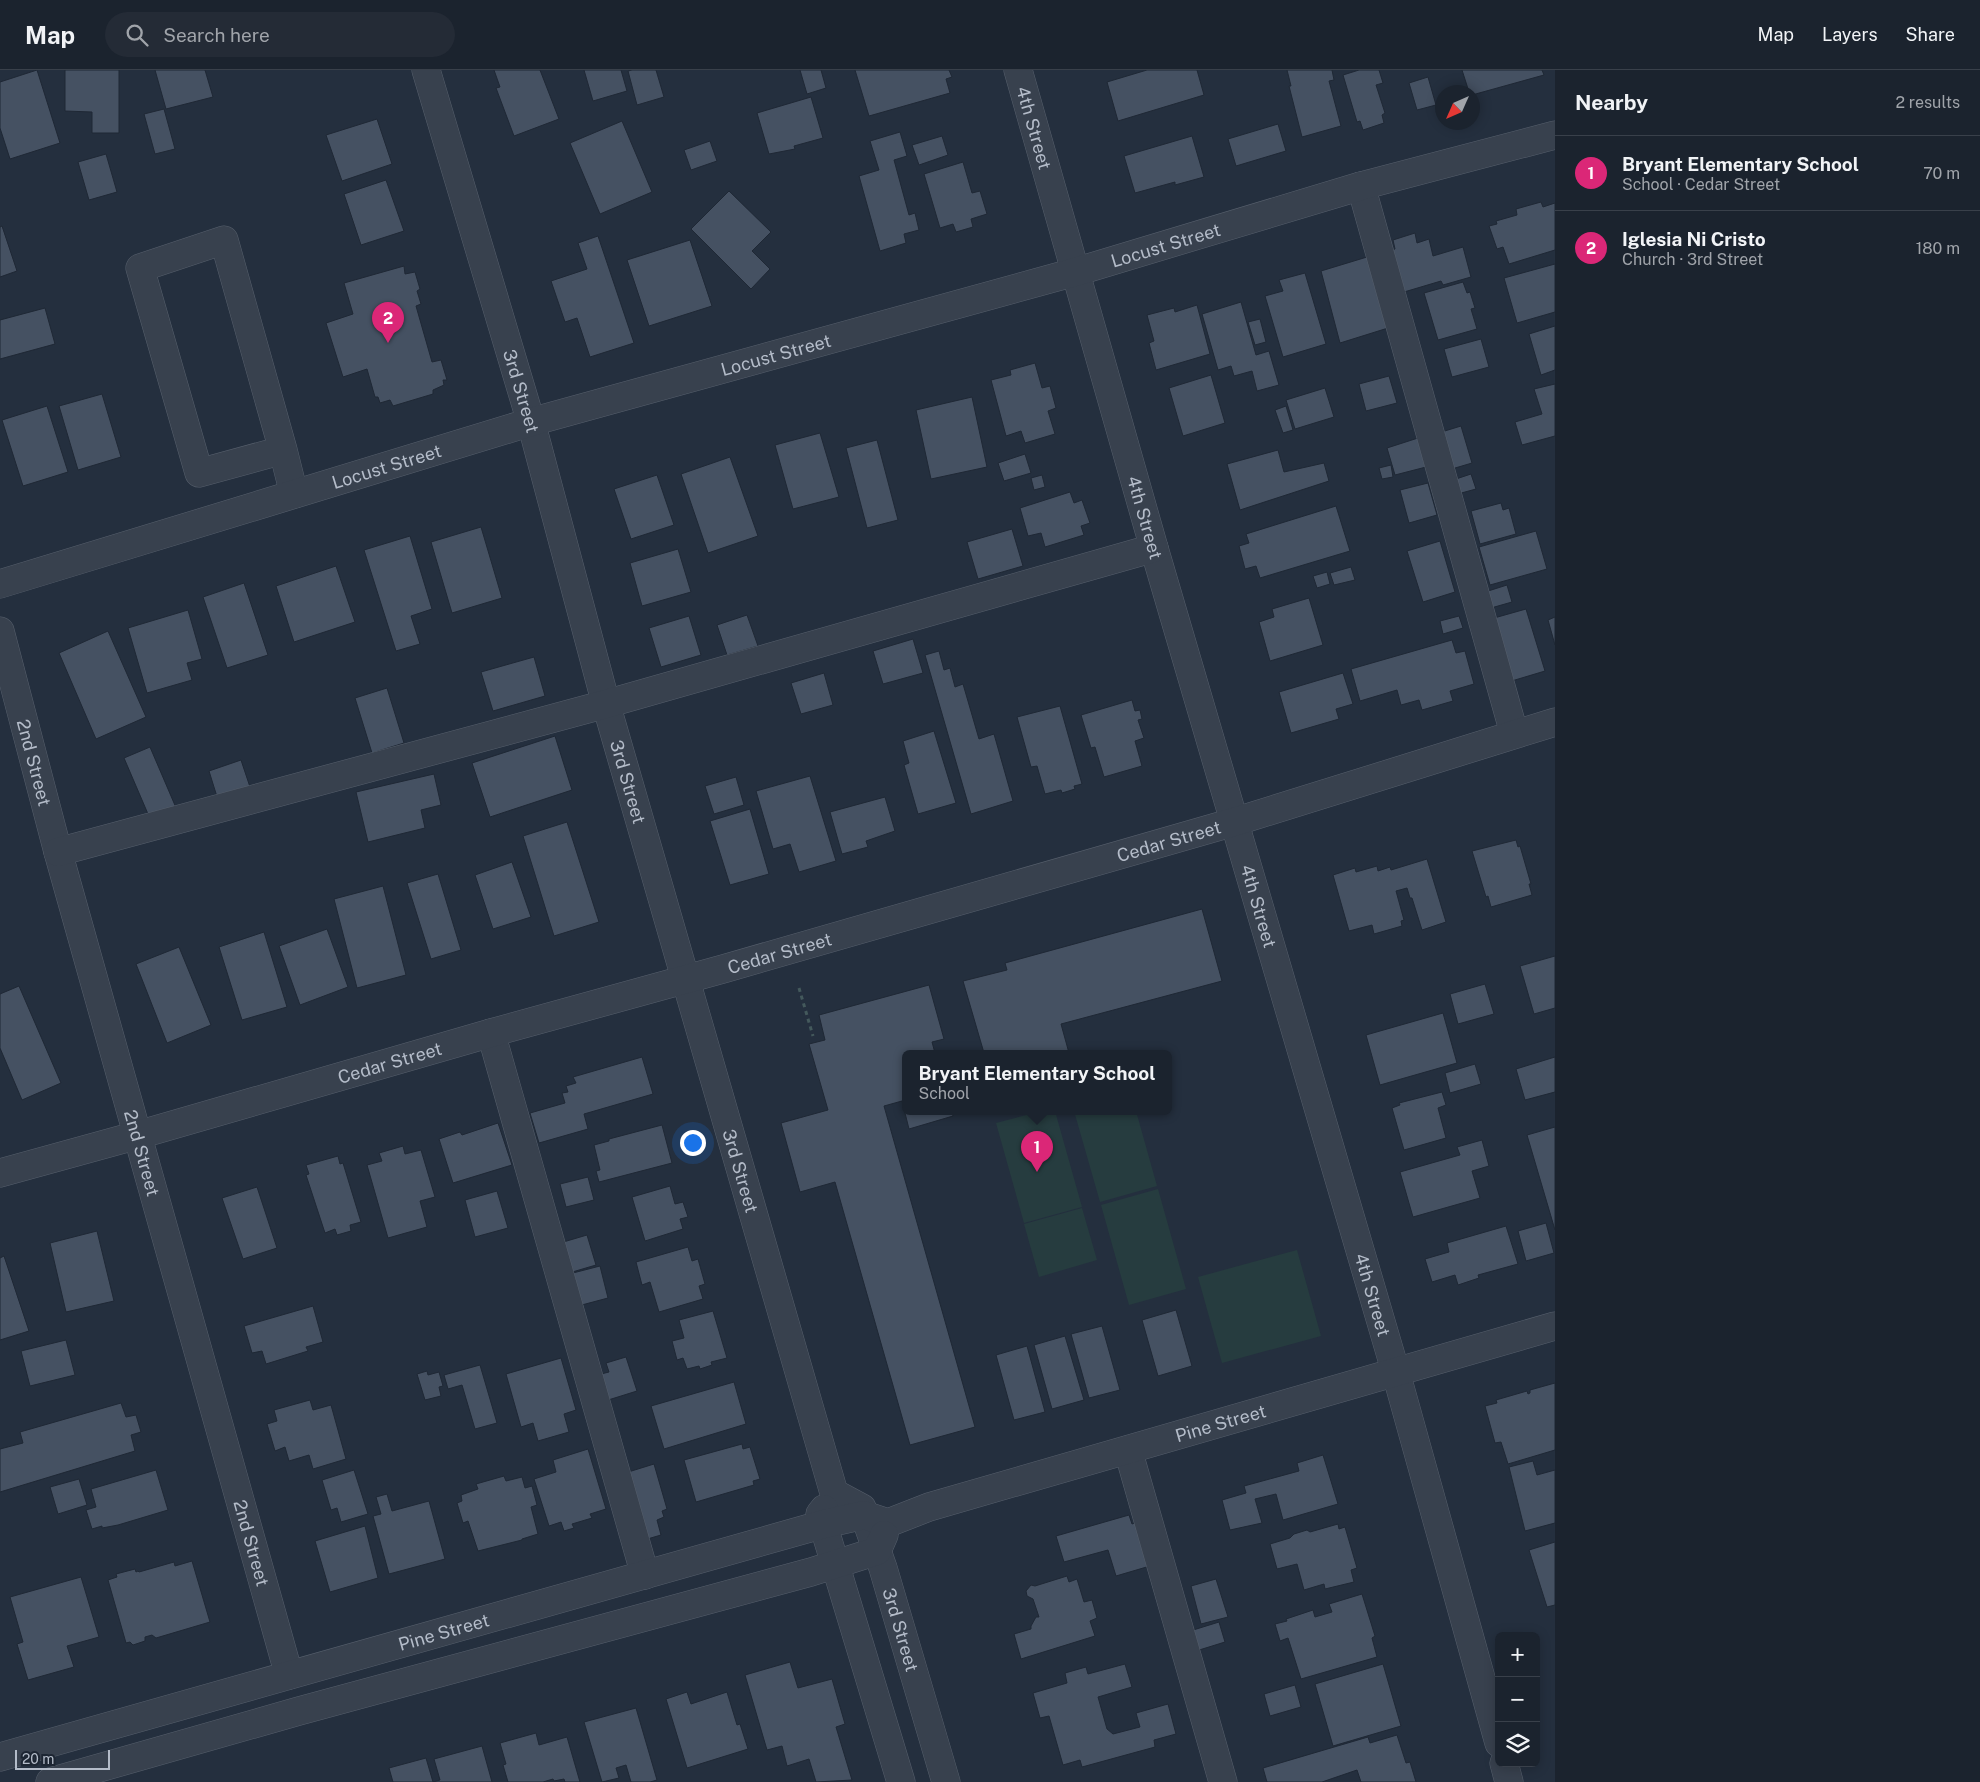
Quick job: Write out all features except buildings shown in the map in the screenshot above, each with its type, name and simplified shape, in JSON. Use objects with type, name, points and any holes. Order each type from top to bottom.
[{"type":"street","name":"3rd Street","points":[[426,70],[531,422],[606,704],[684,980],[834,1493],[862,1508],[876,1519],[877,1551],[946,1782]]},
{"type":"street","name":"4th Street","points":[[1018,70],[1154,548],[1396,1373],[1495,1729]]},
{"type":"street","name":"Locust Street","points":[[0,584],[531,422],[1075,272],[1361,186],[1555,136]]},
{"type":"street","points":[[1361,186],[1514,733]]},
{"type":"street","points":[[283,450],[199,473],[140,268],[224,240],[283,450],[294,494]]},
{"type":"street","points":[[58,852],[606,704],[1154,548]]},
{"type":"street","name":"2nd Street","points":[[0,631],[58,852],[289,1675]]},
{"type":"street","name":"Cedar Street","points":[[0,1173],[1234,822],[1514,733],[1555,722]]},
{"type":"street","points":[[491,1033],[645,1575]]},
{"type":"street","name":"Pine Street","points":[[0,1757],[824,1524],[876,1519],[929,1507],[1555,1326]]},
{"type":"street","points":[[1128,1450],[1223,1782]]},
{"type":"street","points":[[834,1493],[820,1514],[901,1782]]},
{"type":"street","points":[[50,1782],[877,1551]]},
{"type":"street","points":[[1505,1767],[1510,1782]]},
{"type":"path","points":[[798,988],[813,1036]]},
{"type":"green space","points":[[1026,1115],[1056,1115],[1082,1207],[1024,1223],[996,1123]]},
{"type":"green space","points":[[1075,1115],[1137,1115],[1157,1186],[1100,1202]]},
{"type":"green space","points":[[1158,1189],[1186,1289],[1129,1305],[1101,1205]]},
{"type":"green space","points":[[1082,1208],[1097,1260],[1039,1277],[1024,1224]]},
{"type":"green space","points":[[1297,1250],[1321,1336],[1222,1363],[1198,1277]]},
{"type":"place","name":"Iglesia Ni Cristo","points":[[388,343]]},
{"type":"place","name":"Bryant Elementary School","points":[[1037,1172]]}]
